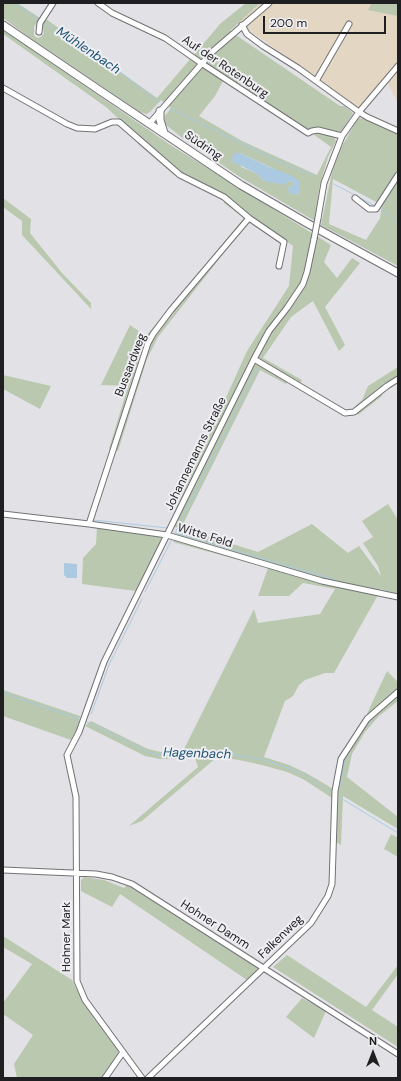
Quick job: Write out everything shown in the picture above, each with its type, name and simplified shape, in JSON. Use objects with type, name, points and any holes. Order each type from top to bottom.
[{"type":"main road","name":"Südring","points":[[3,25],[241,185],[398,273]]},
{"type":"main road","points":[[160,111],[160,120],[165,134]]},
{"type":"street","points":[[39,32],[41,21],[53,3]]},
{"type":"street","name":"Auf der Rotenburg","points":[[98,3],[112,13],[165,38],[201,64],[308,133],[318,130],[342,136]]},
{"type":"street","points":[[149,124],[212,52],[265,4]]},
{"type":"street","points":[[316,81],[349,24]]},
{"type":"street","points":[[242,25],[248,34],[263,46],[359,112],[398,131]]},
{"type":"street","name":"Johannemanns Straße","points":[[77,872],[76,796],[67,755],[79,732],[104,662],[254,359],[269,331],[303,284],[314,239],[324,183],[342,136],[359,112],[398,66]]},
{"type":"street","points":[[3,88],[76,128],[95,129],[112,122],[119,122],[180,175],[224,197],[249,218],[284,242],[279,266]]},
{"type":"street","points":[[355,198],[369,209],[376,209],[398,175]]},
{"type":"street","name":"Bussardweg","points":[[89,524],[148,343],[171,310],[249,218]]},
{"type":"street","points":[[254,359],[345,413],[354,412],[387,386],[398,380]]},
{"type":"street","name":"Witte Feld","points":[[3,514],[167,535],[322,581],[398,597]]},
{"type":"street","name":"Falkenweg","points":[[148,1078],[311,923],[328,896],[332,884],[335,791],[341,759],[367,719],[398,692]]},
{"type":"street","name":"Hohner Damm","points":[[3,870],[77,872],[112,877],[132,884],[398,1054]]},
{"type":"street","name":"Hohner Mark","points":[[77,872],[77,982],[85,1000],[142,1078]]},
{"type":"street","points":[[105,1078],[123,1052]]},
{"type":"shaded area","points":[[258,3],[398,3],[398,103],[384,77],[359,109],[319,79],[238,23],[259,4]]},
{"type":"green space","points":[[3,3],[17,3],[40,18],[34,27],[34,35],[37,38],[41,37],[44,33],[41,25],[46,19],[157,98],[221,23],[246,3],[258,3],[259,4],[230,31],[340,106],[344,106],[353,113],[342,131],[335,133],[322,128],[306,129],[243,88],[246,85],[223,81],[215,96],[199,116],[242,141],[317,175],[331,147],[313,134],[318,131],[334,137],[336,141],[328,157],[319,188],[315,221],[240,177],[181,137],[165,124],[165,116],[171,108],[161,100],[150,112],[146,114],[140,112],[3,18]],"holes":[[[240,153],[272,168],[300,186],[298,194],[288,188],[294,183],[291,181],[264,181],[256,173],[241,167]]]},
{"type":"green space","points":[[372,3],[398,3],[398,16],[368,10]]},
{"type":"green space","points":[[3,30],[172,146],[331,245],[324,262],[337,278],[352,258],[360,263],[325,307],[345,345],[339,351],[313,301],[291,317],[263,358],[302,380],[300,384],[290,378],[286,384],[260,370],[181,528],[168,526],[247,351],[289,286],[293,246],[248,213],[244,218],[224,203],[223,194],[201,188],[174,175],[139,145],[121,121],[106,107],[3,34]]},
{"type":"green space","points":[[358,118],[365,119],[398,134],[398,266],[321,225],[332,172],[341,148]],"holes":[[[333,179],[382,205],[380,218],[366,240],[329,224]]]},
{"type":"green space","points":[[3,198],[31,219],[30,233],[62,273],[91,303],[91,309],[22,235],[22,221],[3,207]]},
{"type":"green space","points":[[244,218],[249,221],[158,337],[147,359],[118,451],[109,449],[128,386],[101,385],[130,325],[146,336]]},
{"type":"green space","points":[[398,367],[398,376],[383,384],[382,396],[358,415],[353,408],[362,400],[368,386]]},
{"type":"green space","points":[[3,375],[51,386],[40,409],[3,389]]},
{"type":"green space","points":[[388,504],[398,520],[398,594],[380,589],[334,673],[325,673],[305,680],[299,685],[293,696],[285,701],[264,757],[289,765],[320,781],[333,789],[332,798],[303,779],[287,772],[239,760],[217,757],[142,821],[129,826],[198,767],[195,758],[160,759],[145,756],[85,726],[91,721],[148,749],[161,752],[183,751],[254,609],[258,623],[320,614],[335,589],[303,583],[289,596],[258,596],[268,568],[173,542],[181,528],[258,552],[312,524],[348,553],[359,546],[381,576],[378,566],[363,543],[373,537],[362,521]]},
{"type":"green space","points":[[97,527],[163,537],[136,591],[82,584],[83,558],[96,544]]},
{"type":"green space","points":[[387,671],[398,682],[398,689],[365,718]]},
{"type":"green space","points":[[3,690],[80,716],[76,732],[71,740],[3,716]]},
{"type":"green space","points":[[398,695],[398,701],[379,716],[365,732],[352,754],[347,777],[398,817],[398,829],[343,796],[341,845],[336,842],[338,792],[344,760],[349,748],[368,721]]},
{"type":"green space","points":[[391,834],[398,838],[398,857],[384,849]]},
{"type":"green space","points":[[84,877],[104,880],[124,888],[127,885],[259,969],[247,980],[120,894],[112,907],[81,891],[81,880]]},
{"type":"green space","points":[[3,936],[72,980],[78,992],[119,1051],[102,1078],[17,1078],[14,1064],[33,1035],[3,1014],[3,1003],[32,964],[3,947]]},
{"type":"green space","points":[[287,955],[366,1007],[398,965],[398,974],[372,1010],[398,1027],[398,1047],[273,967]]},
{"type":"green space","points":[[302,998],[326,1011],[314,1038],[286,1017]]},
{"type":"water","points":[[235,153],[240,153],[290,175],[299,181],[299,193],[293,195],[289,193],[288,188],[294,183],[291,181],[287,182],[286,185],[264,181],[256,173],[233,162],[231,160]]},
{"type":"water","points":[[64,563],[77,564],[77,578],[67,578],[64,575]]},
{"type":"waterway","name":"Mühlenbach","points":[[14,3],[39,20]]},
{"type":"waterway","name":"Mühlenbach","points":[[43,23],[104,60],[160,102]]},
{"type":"waterway","name":"Mühlenbach","points":[[169,108],[280,162],[312,175]]},
{"type":"waterway","name":"Mühlenbach","points":[[334,184],[375,206]]},
{"type":"waterway","name":"Mühlenbach","points":[[381,209],[398,223]]},
{"type":"waterway","points":[[174,535],[257,368]]},
{"type":"waterway","points":[[93,520],[167,528]]},
{"type":"waterway","points":[[176,533],[336,580]]},
{"type":"waterway","points":[[145,592],[172,539]]},
{"type":"waterway","points":[[91,714],[109,665],[142,599]]},
{"type":"waterway","name":"Hagenbach","points":[[3,693],[79,719]]},
{"type":"waterway","points":[[363,729],[377,714],[398,697]]},
{"type":"waterway","name":"Hagenbach","points":[[85,721],[147,752],[161,755],[217,752],[264,760],[305,775],[332,793]]},
{"type":"waterway","points":[[339,791],[345,760],[349,752]]},
{"type":"waterway","name":"Hagenbach","points":[[339,797],[398,833]]}]
